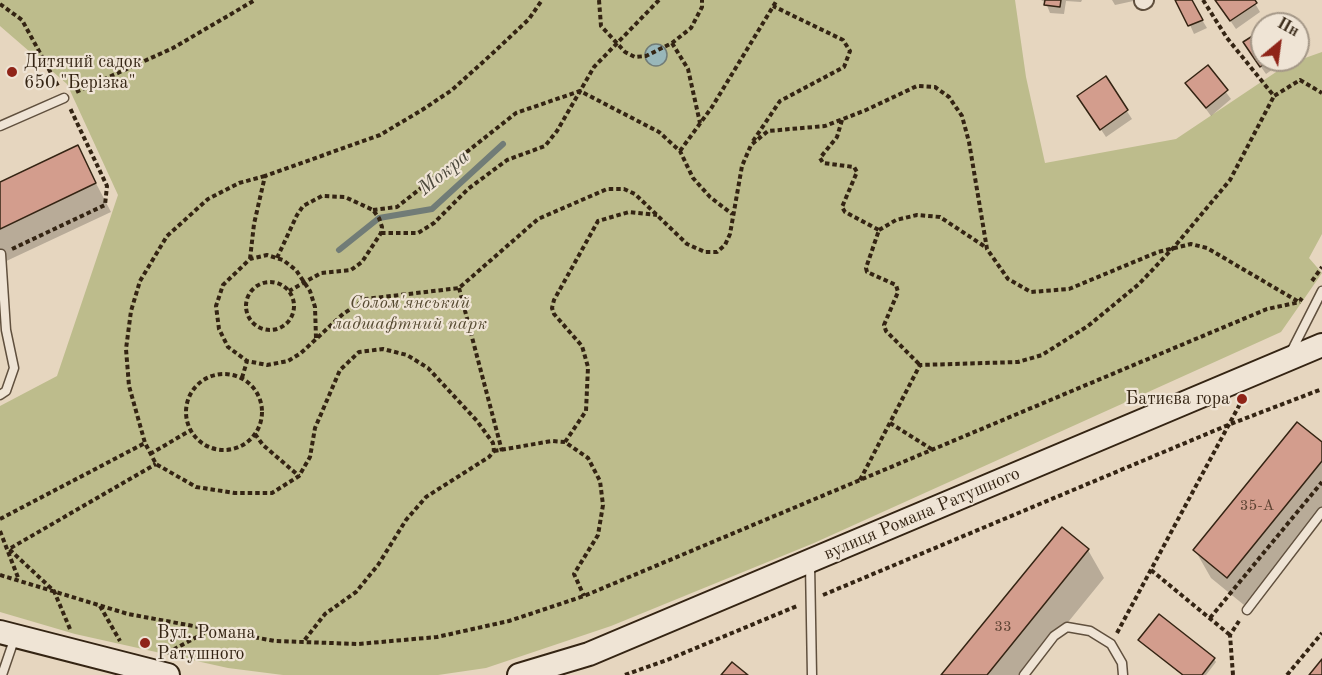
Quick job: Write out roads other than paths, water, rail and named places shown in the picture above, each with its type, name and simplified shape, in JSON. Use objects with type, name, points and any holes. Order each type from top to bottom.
[{"type":"street","name":"вулиця Романа Ратушного","points":[[519,675],[589,654],[1322,345]]},
{"type":"street","points":[[8,634],[167,664]]},
{"type":"lane","points":[[0,126],[64,98]]},
{"type":"lane","points":[[0,254],[6,330],[14,368],[6,391],[0,395]]},
{"type":"lane","points":[[1288,359],[1322,291]]},
{"type":"lane","points":[[1246,610],[1322,512]]},
{"type":"lane","points":[[810,561],[812,675]]},
{"type":"lane","points":[[1024,675],[1054,636],[1067,627],[1090,631],[1111,644],[1122,663],[1123,675]]},
{"type":"lane","points":[[2,675],[8,634]]},
{"type":"lane","points":[[804,675],[811,664]]},
{"type":"water","points":[[656,44],[664,47],[667,55],[664,63],[656,66],[648,63],[645,55],[648,47]]},
{"type":"waterway","name":"Мокра","points":[[339,250],[379,218],[432,209],[503,144]]},
{"type":"place","name":"Дитячий садок 650 \"Берізка\"","points":[[12,72]]},
{"type":"place","name":"Батиєва гора","points":[[1242,399]]},
{"type":"place","name":"Вул. Романа Ратушного","points":[[145,643]]},
{"type":"park label","name":"Солом'янський ладшафтний парк","points":[[410,313]]}]
